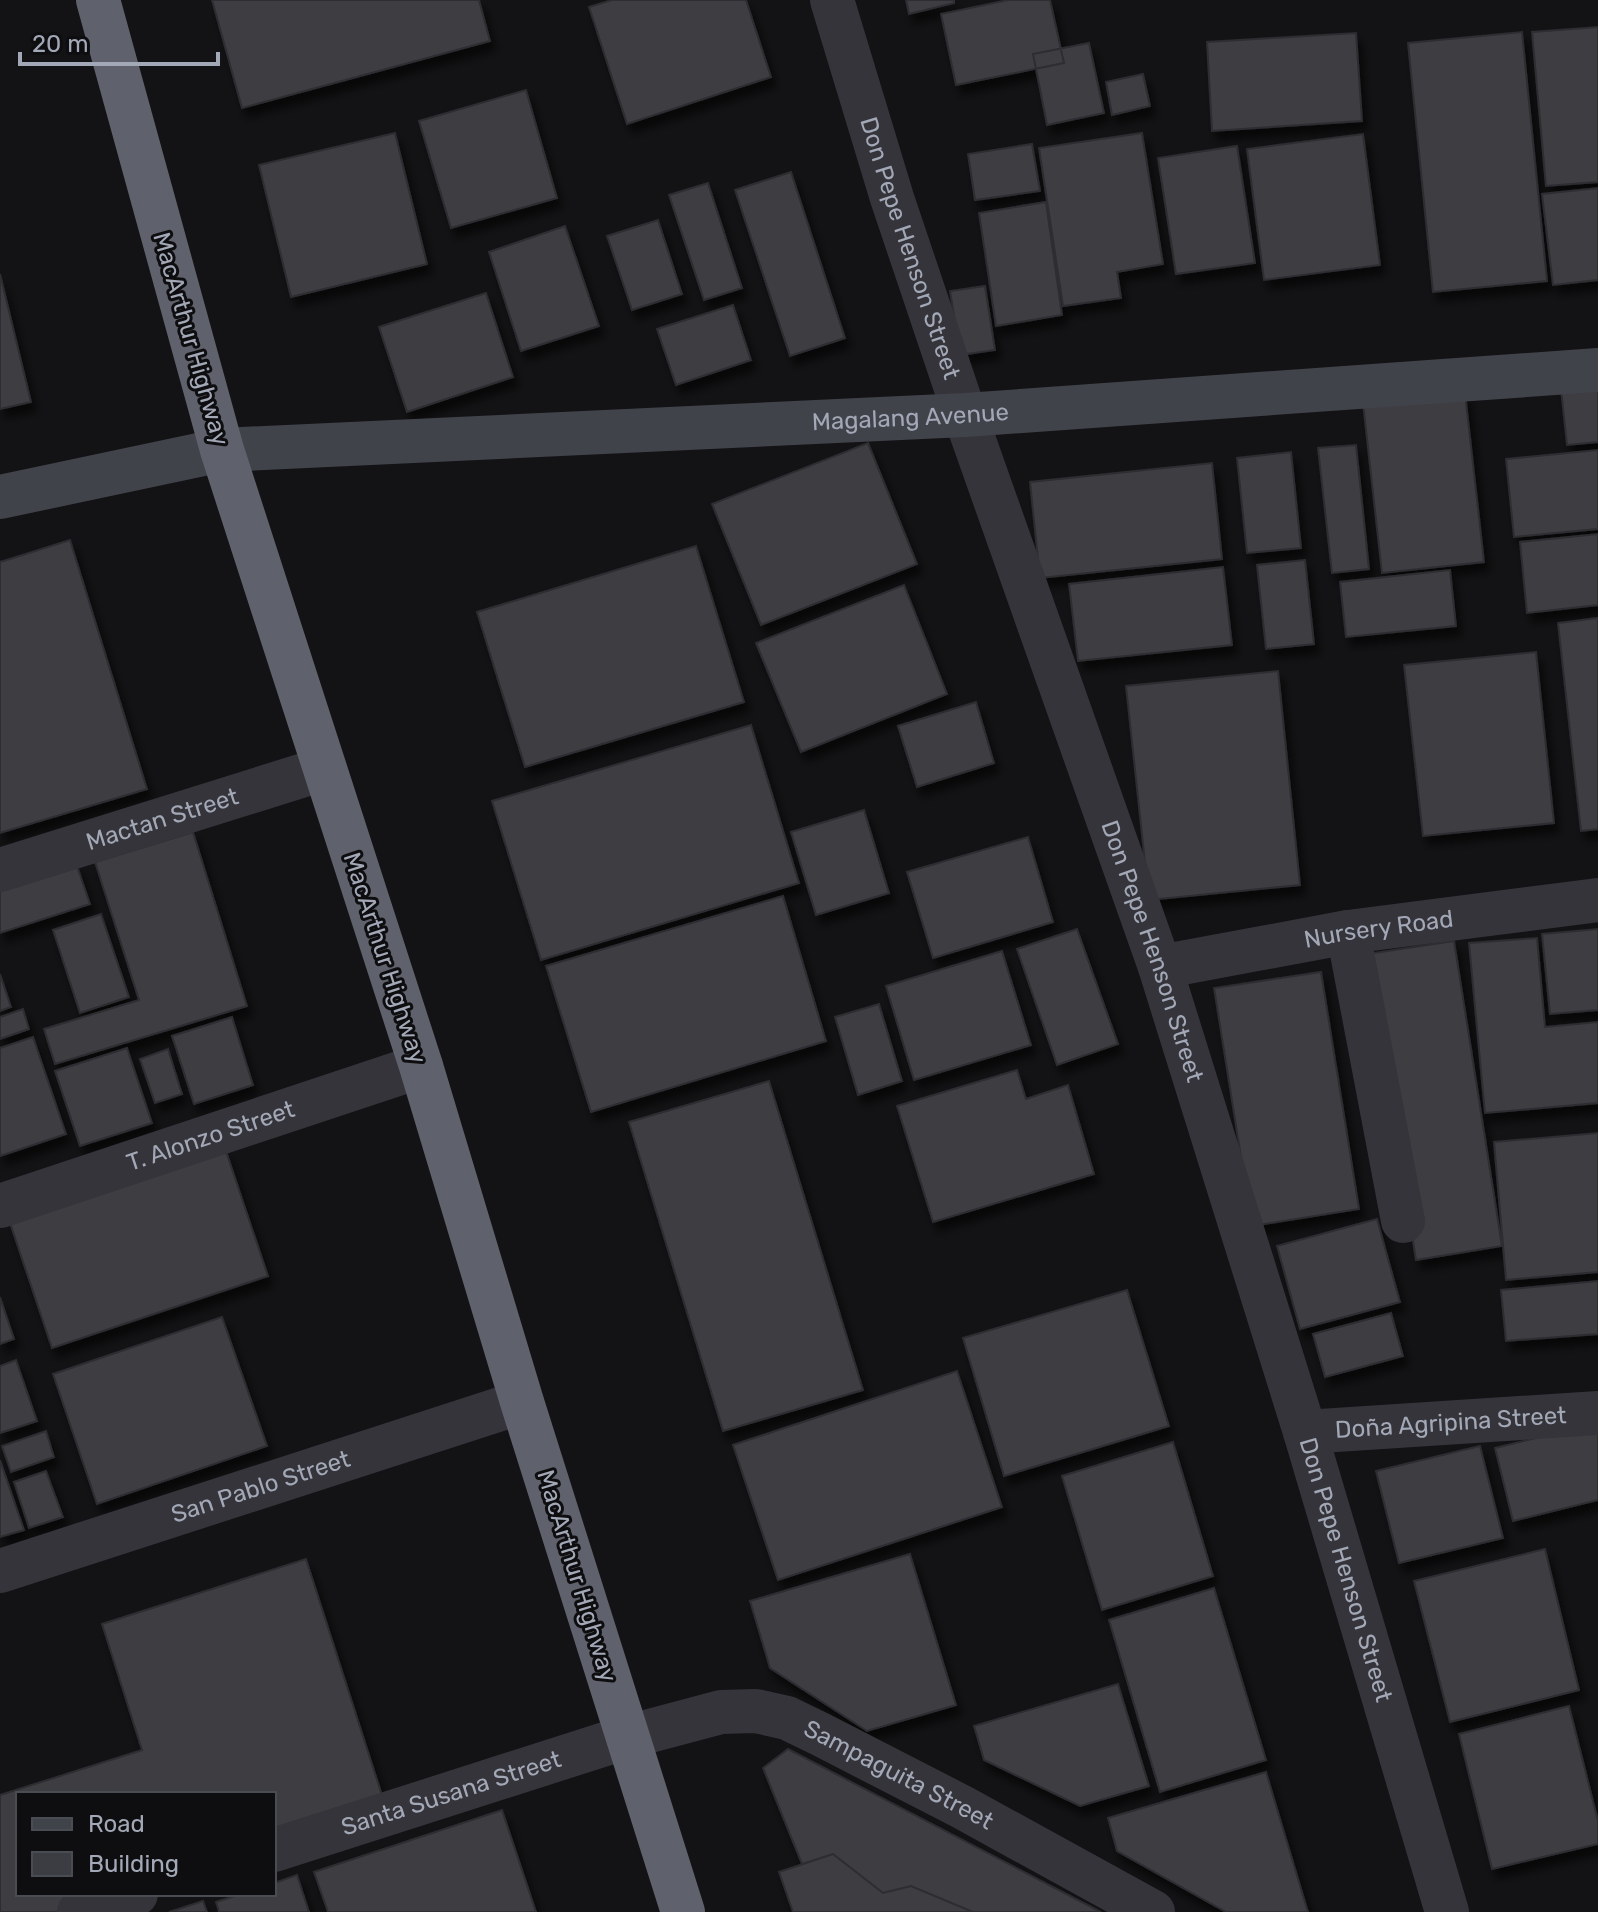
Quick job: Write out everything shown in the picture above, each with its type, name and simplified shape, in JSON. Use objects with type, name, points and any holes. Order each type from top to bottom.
[{"type":"highway","name":"MacArthur Highway","points":[[98,0],[222,450],[421,1066],[522,1402],[683,1912]]},
{"type":"street","name":"Don Pepe Henson Street","points":[[832,0],[892,198],[965,415],[1160,967],[1305,1432],[1447,1912]]},
{"type":"street","name":"Magalang Avenue","points":[[0,497],[222,450],[965,415],[1598,370]]},
{"type":"street","name":"Mactan Street","points":[[0,870],[323,769]]},
{"type":"street","name":"Nursery Road","points":[[1160,967],[1348,932],[1598,900]]},
{"type":"street","points":[[1348,932],[1403,1221]]},
{"type":"street","name":"T. Alonzo Street","points":[[0,1206],[421,1066]]},
{"type":"street","name":"San Pablo Street","points":[[0,1571],[522,1402]]},
{"type":"street","name":"Doña Agripina Street","points":[[1305,1432],[1598,1413]]},
{"type":"street","name":"Sampaguita Street","points":[[627,1737],[721,1712],[756,1711],[787,1718],[962,1807],[1153,1912]]},
{"type":"street","name":"Santa Susana Street","points":[[276,1849],[627,1737]]},
{"type":"street","points":[[79,1912],[130,1896]]},
{"type":"building","points":[[212,0],[479,0],[490,41],[242,108]]},
{"type":"building","points":[[612,0],[746,0],[771,77],[627,124],[589,7]]},
{"type":"building","points":[[906,0],[954,0],[954,3],[909,14]]},
{"type":"building","points":[[1008,0],[1050,0],[1064,63],[956,85],[941,14]]},
{"type":"building","points":[[1598,27],[1598,182],[1546,186],[1532,32]]},
{"type":"building","points":[[1522,32],[1547,281],[1433,292],[1408,43]]},
{"type":"building","points":[[1356,33],[1362,121],[1212,131],[1207,42]]},
{"type":"building","points":[[1089,43],[1104,113],[1047,125],[1033,54]]},
{"type":"building","points":[[1143,74],[1150,106],[1112,115],[1106,82]]},
{"type":"building","points":[[526,90],[557,198],[451,228],[419,121]]},
{"type":"building","points":[[395,133],[427,264],[291,297],[259,165]]},
{"type":"building","points":[[1142,133],[1163,264],[1117,272],[1121,298],[1063,306],[1039,148]]},
{"type":"building","points":[[1363,134],[1380,265],[1264,280],[1247,149]]},
{"type":"building","points":[[1032,144],[1040,191],[975,200],[968,154]]},
{"type":"building","points":[[1237,146],[1255,263],[1176,274],[1158,158]]},
{"type":"building","points":[[791,172],[845,338],[790,356],[735,190]]},
{"type":"building","points":[[708,183],[742,288],[704,300],[669,195]]},
{"type":"building","points":[[1598,188],[1598,280],[1553,285],[1542,194]]},
{"type":"building","points":[[1046,202],[1062,315],[996,326],[979,213]]},
{"type":"building","points":[[658,220],[682,294],[632,310],[607,236]]},
{"type":"building","points":[[565,226],[599,326],[521,351],[489,252]]},
{"type":"building","points":[[0,274],[31,402],[0,409]]},
{"type":"building","points":[[985,286],[995,350],[960,355],[950,291]]},
{"type":"building","points":[[486,293],[513,377],[407,412],[379,327]]},
{"type":"building","points":[[733,305],[751,360],[676,385],[657,329]]},
{"type":"building","points":[[1598,385],[1598,442],[1567,445],[1561,389]]},
{"type":"building","points":[[1465,393],[1484,562],[1382,573],[1363,403]]},
{"type":"building","points":[[868,443],[917,564],[761,625],[712,504]]},
{"type":"building","points":[[1356,445],[1369,569],[1332,573],[1318,448]]},
{"type":"building","points":[[1598,450],[1598,529],[1514,537],[1506,459]]},
{"type":"building","points":[[1291,452],[1301,548],[1247,553],[1237,458]]},
{"type":"building","points":[[1212,463],[1222,559],[1040,578],[1030,482]]},
{"type":"building","points":[[1598,534],[1598,605],[1527,613],[1520,542]]},
{"type":"building","points":[[70,540],[147,789],[0,833],[0,562]]},
{"type":"building","points":[[696,546],[744,702],[525,767],[477,612]]},
{"type":"building","points":[[1305,560],[1314,644],[1266,649],[1257,565]]},
{"type":"building","points":[[1223,567],[1232,645],[1078,661],[1069,584]]},
{"type":"building","points":[[1450,570],[1456,626],[1346,637],[1340,582]]},
{"type":"building","points":[[904,585],[947,694],[801,752],[756,643]]},
{"type":"building","points":[[1598,618],[1598,829],[1581,831],[1558,623]]},
{"type":"building","points":[[1536,652],[1554,823],[1423,836],[1404,665]]},
{"type":"building","points":[[1278,671],[1300,885],[1149,900],[1126,686]]},
{"type":"building","points":[[976,702],[994,763],[917,787],[898,726]]},
{"type":"building","points":[[751,725],[799,883],[541,960],[492,801]]},
{"type":"building","points":[[864,810],[889,893],[816,915],[791,832]]},
{"type":"building","points":[[193,832],[247,1006],[55,1064],[44,1029],[139,1000],[95,862]]},
{"type":"building","points":[[1028,837],[1053,922],[933,958],[907,872]]},
{"type":"building","points":[[77,866],[90,904],[0,933],[0,890]]},
{"type":"building","points":[[783,896],[826,1041],[591,1112],[546,966]]},
{"type":"building","points":[[101,914],[129,997],[80,1013],[53,930]]},
{"type":"building","points":[[1077,929],[1118,1044],[1057,1065],[1017,949]]},
{"type":"building","points":[[1598,929],[1598,1010],[1550,1014],[1542,934]]},
{"type":"building","points":[[1537,938],[1545,1027],[1598,1022],[1598,1103],[1485,1113],[1469,943]]},
{"type":"building","points":[[1454,941],[1502,1246],[1416,1260],[1367,954]]},
{"type":"building","points":[[1002,951],[1031,1045],[914,1080],[886,986]]},
{"type":"building","points":[[1321,972],[1359,1209],[1252,1226],[1214,988]]},
{"type":"building","points":[[0,974],[11,1007],[0,1011]]},
{"type":"building","points":[[879,1004],[902,1081],[858,1095],[835,1017]]},
{"type":"building","points":[[23,1009],[29,1029],[0,1039],[0,1017]]},
{"type":"building","points":[[232,1017],[253,1085],[194,1104],[172,1036]]},
{"type":"building","points":[[33,1037],[66,1134],[0,1156],[0,1048]]},
{"type":"building","points":[[127,1048],[152,1123],[80,1146],[55,1071]]},
{"type":"building","points":[[168,1049],[182,1094],[155,1103],[140,1059]]},
{"type":"building","points":[[1017,1070],[1026,1099],[1068,1085],[1094,1174],[933,1222],[897,1106]]},
{"type":"building","points":[[769,1081],[863,1390],[723,1431],[629,1122]]},
{"type":"building","points":[[1598,1133],[1598,1272],[1506,1280],[1494,1142]]},
{"type":"building","points":[[226,1151],[268,1276],[52,1348],[10,1223]]},
{"type":"building","points":[[1377,1219],[1400,1302],[1300,1329],[1277,1246]]},
{"type":"building","points":[[1598,1281],[1598,1334],[1506,1341],[1501,1290]]},
{"type":"building","points":[[1127,1290],[1169,1426],[1004,1476],[963,1338]]},
{"type":"building","points":[[0,1297],[14,1339],[0,1344]]},
{"type":"building","points":[[1391,1313],[1403,1356],[1325,1377],[1313,1334]]},
{"type":"building","points":[[222,1317],[267,1446],[97,1504],[53,1374]]},
{"type":"building","points":[[16,1360],[37,1421],[0,1433],[0,1366]]},
{"type":"building","points":[[957,1371],[1002,1507],[778,1580],[733,1445]]},
{"type":"building","points":[[1598,1423],[1598,1500],[1513,1521],[1495,1448]]},
{"type":"building","points":[[46,1431],[54,1457],[11,1472],[2,1446]]},
{"type":"building","points":[[1173,1442],[1213,1576],[1102,1610],[1062,1476]]},
{"type":"building","points":[[1480,1446],[1503,1538],[1399,1563],[1376,1471]]},
{"type":"building","points":[[0,1460],[24,1530],[0,1537]]},
{"type":"building","points":[[46,1471],[63,1517],[29,1528],[14,1482]]},
{"type":"building","points":[[1545,1549],[1579,1690],[1450,1722],[1414,1581]]},
{"type":"building","points":[[910,1554],[956,1705],[867,1731],[770,1668],[750,1601]]},
{"type":"building","points":[[306,1559],[389,1817],[276,1852],[276,1792],[16,1792],[16,1896],[138,1896],[87,1912],[0,1912],[0,1795],[142,1750],[102,1624]]},
{"type":"building","points":[[1214,1588],[1266,1760],[1160,1792],[1109,1620]]},
{"type":"building","points":[[1118,1684],[1149,1786],[1080,1806],[984,1760],[974,1726]]},
{"type":"building","points":[[1569,1706],[1598,1821],[1598,1844],[1492,1869],[1459,1734]]},
{"type":"building","points":[[788,1749],[1101,1912],[973,1912],[911,1886],[883,1893],[833,1854],[802,1864],[763,1768]]},
{"type":"building","points":[[1266,1772],[1308,1912],[1226,1912],[1117,1851],[1108,1818]]},
{"type":"building","points":[[502,1810],[536,1912],[328,1912],[314,1872]]},
{"type":"building","points":[[833,1854],[883,1893],[911,1886],[973,1912],[793,1912],[779,1872]]},
{"type":"building","points":[[297,1875],[309,1912],[219,1912],[216,1902],[235,1896],[276,1896],[276,1882]]},
{"type":"building","points":[[203,1901],[207,1912],[169,1912]]}]
